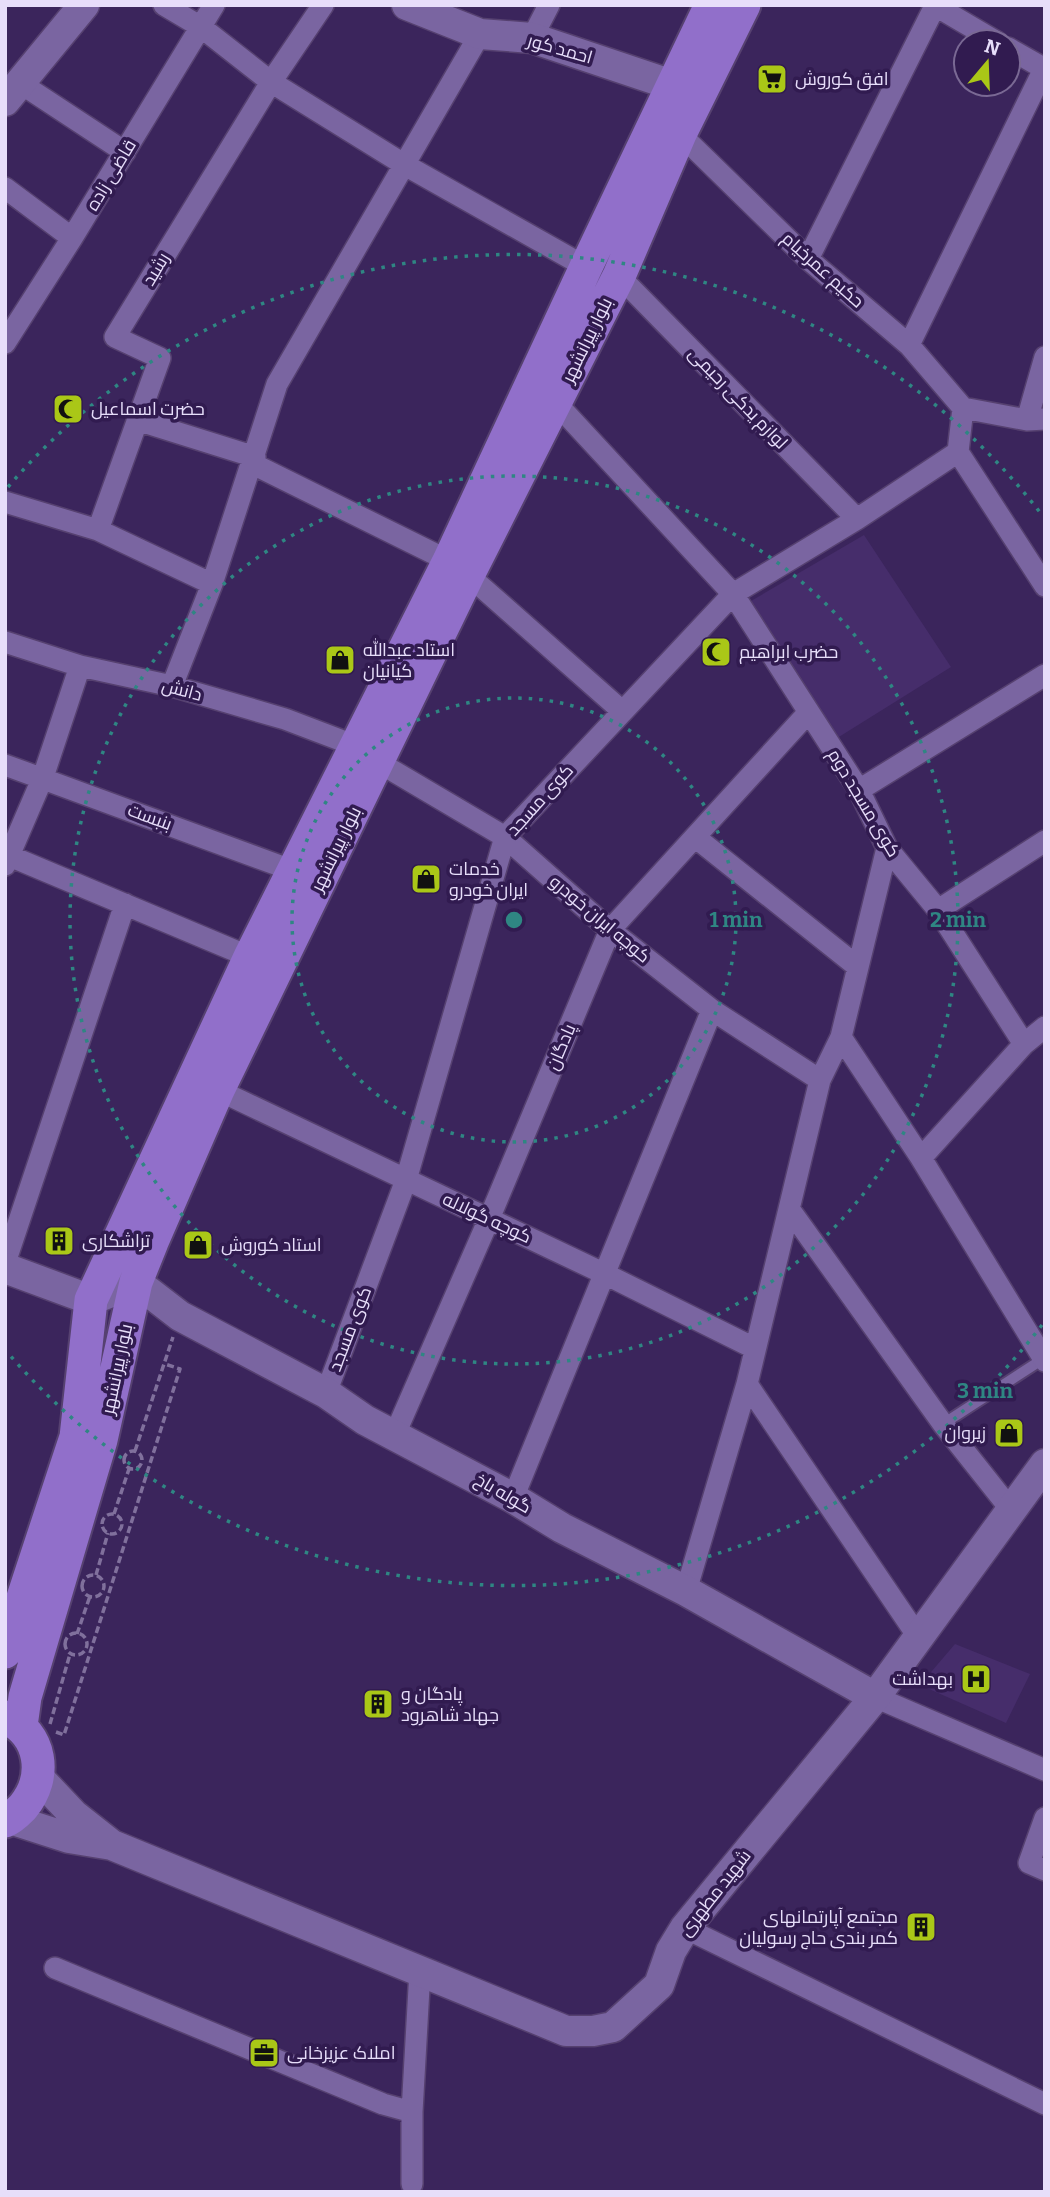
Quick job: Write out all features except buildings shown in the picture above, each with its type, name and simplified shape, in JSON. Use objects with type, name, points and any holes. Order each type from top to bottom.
[{"type":"main road","name":"بلوار پیرانشهر","points":[[458,568],[556,402],[619,276],[680,134],[686,89],[711,5]]},
{"type":"main road","name":"بلوار پیرانشهر","points":[[13,1721],[25,1697],[101,1440],[136,1282],[367,754],[458,568],[586,267],[686,89],[744,5]]},
{"type":"main road","name":"بلوار پیرانشهر","points":[[5,1652],[76,1437],[91,1300],[250,957],[295,871],[367,754]]},
{"type":"main road","points":[[8,1820],[29,1799],[39,1778],[38,1758],[32,1742],[13,1721]]},
{"type":"street","points":[[84,5],[9,95],[125,152]]},
{"type":"street","points":[[164,5],[201,27],[271,82],[405,165],[586,267]]},
{"type":"street","name":"قاضی زاده","points":[[7,338],[72,238],[214,5]]},
{"type":"street","name":"رشید","points":[[98,530],[160,358],[115,337],[271,82],[323,5]]},
{"type":"street","name":"احمد کور","points":[[407,5],[454,13],[480,34],[532,38],[686,89]]},
{"type":"street","points":[[532,38],[549,5]]},
{"type":"street","points":[[808,260],[935,6],[973,28]]},
{"type":"street","points":[[172,686],[212,583],[277,384],[480,34]]},
{"type":"street","points":[[909,345],[1044,69],[1022,56]]},
{"type":"street","name":"حکیم عمرخیام","points":[[680,134],[808,260],[909,345],[963,408]]},
{"type":"street","points":[[5,188],[72,238]]},
{"type":"street","name":"لوازم یدکی رحیمی","points":[[619,276],[857,519]]},
{"type":"street","points":[[1045,357],[1036,419],[963,408],[958,452],[1045,586]]},
{"type":"street","name":"کوی مسجد دوم","points":[[556,402],[733,594],[859,790],[887,848],[938,910],[1024,1044]]},
{"type":"street","points":[[138,420],[254,460],[458,568],[622,711]]},
{"type":"street","name":"کوی مسجد","points":[[326,1393],[406,1180],[505,837],[733,594],[857,519],[958,452]]},
{"type":"street","points":[[5,502],[98,530],[212,583]]},
{"type":"street","name":"دانش","points":[[5,642],[80,666],[172,686],[285,719],[367,754]]},
{"type":"street","points":[[80,666],[43,777],[6,858],[125,904],[250,957]]},
{"type":"street","points":[[859,790],[1045,675]]},
{"type":"street","name":"پادگان","points":[[396,1434],[610,930],[808,713]]},
{"type":"street","name":"کوچه ایران خودرو","points":[[367,754],[505,837],[610,930],[712,1010],[820,1080]]},
{"type":"street","name":"بنبست","points":[[5,765],[295,871]]},
{"type":"street","points":[[695,837],[858,967]]},
{"type":"street","points":[[938,910],[1045,841]]},
{"type":"street","points":[[685,1591],[747,1384],[820,1080],[841,1037],[887,848]]},
{"type":"street","points":[[5,1263],[125,904]]},
{"type":"street","points":[[513,1498],[712,1010]]},
{"type":"street","points":[[921,1157],[1024,1044],[1045,1027]]},
{"type":"street","points":[[841,1037],[921,1157],[1044,1360]]},
{"type":"street","name":"کوچه گولاله","points":[[218,1090],[606,1274],[754,1348]]},
{"type":"street","points":[[790,1210],[943,1424],[1013,1511]]},
{"type":"street","points":[[5,1268],[91,1300],[136,1282]]},
{"type":"street","name":"گوله باخ","points":[[136,1282],[180,1315],[326,1393],[365,1420],[396,1434],[562,1528],[685,1591],[875,1697]]},
{"type":"street","points":[[747,1384],[919,1638]]},
{"type":"street","name":"شهید مطهری","points":[[112,1844],[566,2031],[593,2031],[613,2027],[659,1985],[671,1951],[685,1928],[875,1697],[1045,1464]]},
{"type":"street","points":[[875,1697],[1045,1770]]},
{"type":"street","points":[[39,1778],[74,1815],[112,1844]]},
{"type":"street","points":[[1045,1818],[1029,1863],[1045,1870]]},
{"type":"street","points":[[8,1820],[69,1838],[112,1844]]},
{"type":"street","points":[[685,1928],[1045,2104]]},
{"type":"street","points":[[55,1968],[383,2104],[412,2112]]},
{"type":"street","points":[[412,2184],[412,2112],[420,1970]]},
{"type":"lane","points":[[943,1424],[1044,1360]]},
{"type":"path","points":[[135,1451],[180,1315]]},
{"type":"path","points":[[70,1654],[48,1729],[64,1735],[180,1369],[165,1364]]},
{"type":"path","points":[[129,1451],[135,1451],[140,1454],[142,1464],[135,1470],[129,1469],[124,1465],[123,1459],[129,1451]]},
{"type":"path","points":[[142,1464],[149,1467]]},
{"type":"path","points":[[114,1514],[129,1469]]},
{"type":"path","points":[[114,1514],[120,1517],[122,1524],[118,1532],[108,1533],[103,1529],[103,1519],[114,1514]]},
{"type":"path","points":[[122,1524],[130,1527]]},
{"type":"path","points":[[96,1575],[108,1533]]},
{"type":"path","points":[[96,1575],[104,1581],[104,1588],[100,1594],[90,1596],[84,1591],[82,1584],[89,1576],[96,1575]]},
{"type":"path","points":[[104,1588],[111,1589]]},
{"type":"path","points":[[78,1634],[90,1596]]},
{"type":"path","points":[[71,1635],[84,1637],[87,1643],[83,1652],[70,1654],[66,1648],[66,1640],[71,1635]]},
{"type":"path","points":[[83,1652],[90,1654]]},
{"type":"shaded area","points":[[864,535],[951,667],[834,740],[751,601]]},
{"type":"shaded area","name":"بهداشت","points":[[955,1644],[1030,1674],[1006,1723],[920,1685]]},
{"type":"place","name":"افق کوروش","points":[[772,79]]},
{"type":"place","name":"حضرت اسماعیل","points":[[68,409]]},
{"type":"place","name":"حضرب ابراهیم","points":[[716,652]]},
{"type":"place","name":"استاد عبدالله کیانیان","points":[[340,660]]},
{"type":"place","name":"خدمات ایران خودرو","points":[[426,879]]},
{"type":"place","name":"تراشکاری","points":[[59,1241]]},
{"type":"place","name":"استاد کوروش","points":[[198,1245]]},
{"type":"place","name":"زیروان","points":[[1009,1433]]},
{"type":"place","name":"بهداشت","points":[[976,1679]]},
{"type":"place","name":"پادگان و جهاد شاهرود","points":[[378,1704]]},
{"type":"place","name":"مجتمع آپارتمانهای کمر بندی حاج رسولیان","points":[[921,1927]]},
{"type":"place","name":"املاک عزیزخانی","points":[[264,2053]]}]
